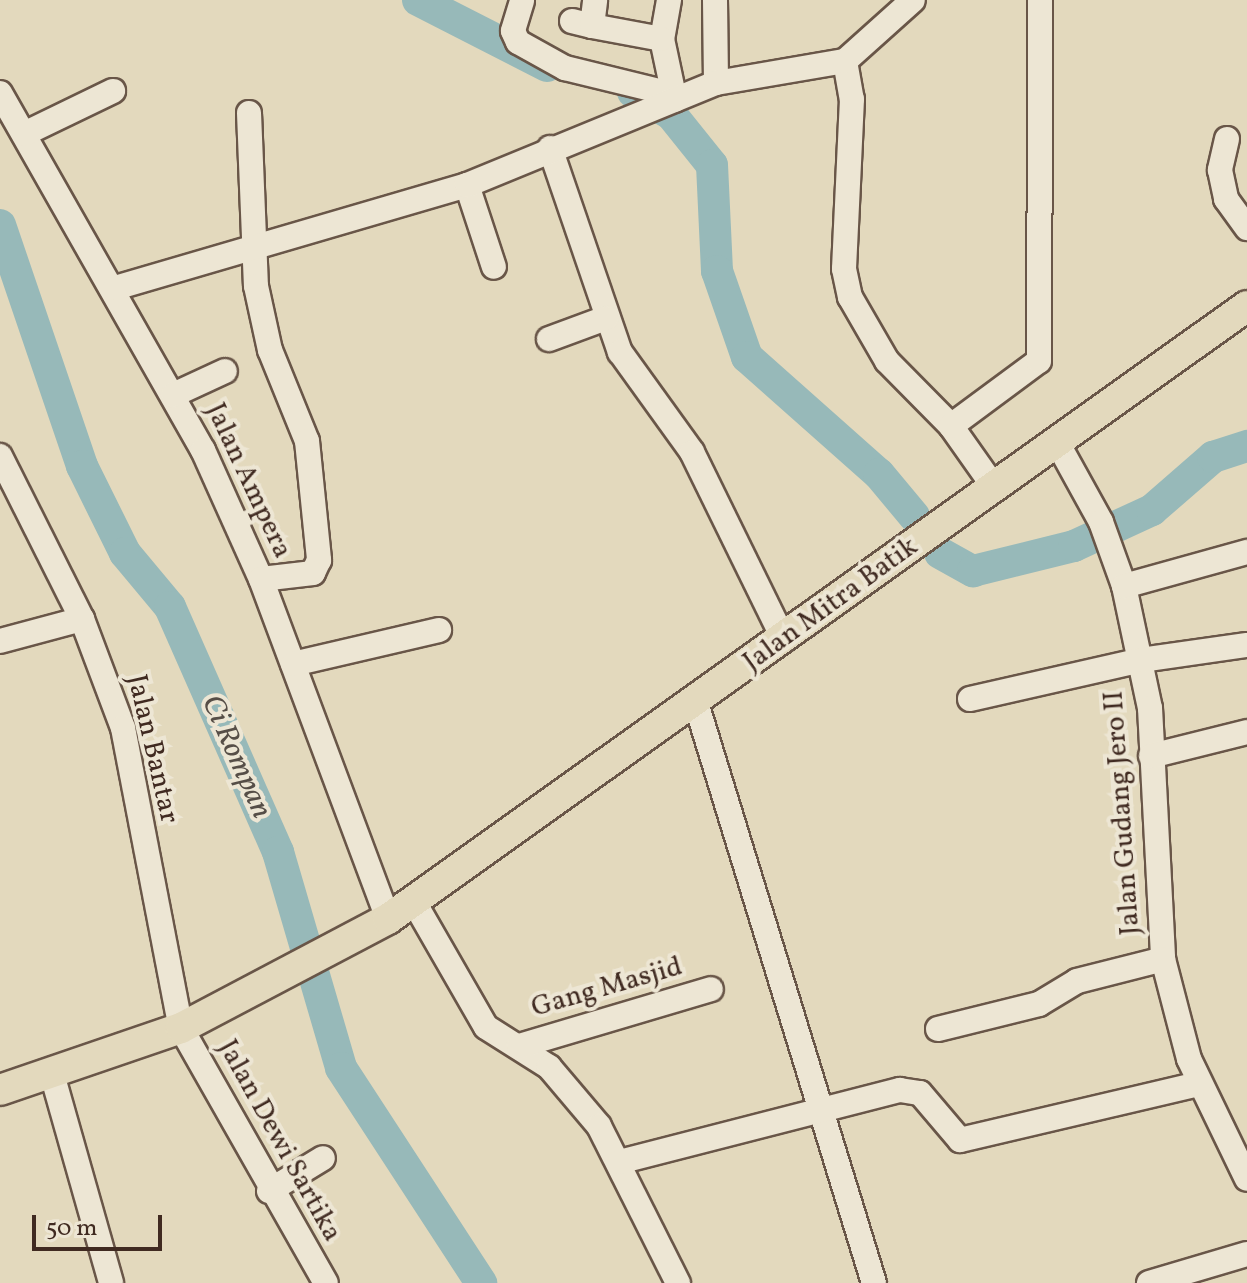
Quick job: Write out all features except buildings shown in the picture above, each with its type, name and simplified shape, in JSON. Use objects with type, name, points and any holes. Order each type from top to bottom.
[{"type":"main road","name":"Jalan Mitra Batik","points":[[0,1090],[181,1028],[329,953],[388,919],[696,703],[1247,306]]},
{"type":"street","points":[[595,0],[582,23],[662,39]]},
{"type":"street","points":[[664,103],[662,39],[669,0]]},
{"type":"street","points":[[715,0],[716,83]]},
{"type":"street","points":[[115,288],[254,244],[467,185],[550,148],[716,83],[845,61],[913,0]]},
{"type":"street","points":[[951,426],[1039,361],[1040,0]]},
{"type":"street","points":[[522,1],[513,31],[518,42],[565,68],[664,103]]},
{"type":"street","points":[[845,61],[852,99],[844,269],[850,297],[887,361],[951,426],[994,487]]},
{"type":"street","points":[[24,134],[113,91]]},
{"type":"street","name":"Jalan Ampera","points":[[0,93],[115,288],[173,395],[261,579],[388,919]]},
{"type":"street","points":[[249,113],[254,244],[270,350],[307,441],[319,560],[313,573],[261,579]]},
{"type":"street","points":[[1227,139],[1220,170],[1226,199],[1247,228]]},
{"type":"street","points":[[550,148],[620,352],[692,452],[784,640]]},
{"type":"street","points":[[467,185],[494,267]]},
{"type":"street","points":[[549,339],[606,318]]},
{"type":"street","points":[[173,395],[225,371]]},
{"type":"street","name":"Jalan Gudang Jero II","points":[[1058,444],[1105,533],[1124,586],[1141,660],[1151,756],[1163,959],[1199,1084],[1247,1179]]},
{"type":"street","name":"Jalan Bantar","points":[[0,456],[11,501],[82,619],[123,728],[181,1028]]},
{"type":"street","points":[[1124,586],[1247,552]]},
{"type":"street","points":[[0,641],[82,619]]},
{"type":"street","points":[[293,664],[439,630]]},
{"type":"street","points":[[970,699],[1141,660],[1247,645]]},
{"type":"street","points":[[696,703],[874,1283]]},
{"type":"street","points":[[1151,756],[1247,732]]},
{"type":"street","points":[[414,902],[486,1027],[519,1046],[558,1076],[619,1162],[678,1283]]},
{"type":"street","points":[[938,1029],[1039,1004],[1077,981],[1163,959]]},
{"type":"street","name":"Gang Masjid","points":[[519,1046],[711,989]]},
{"type":"street","name":"Jalan Dewi Sartika","points":[[181,1028],[269,1191],[326,1283]]},
{"type":"street","points":[[52,1074],[111,1283]]},
{"type":"street","points":[[619,1162],[909,1089],[960,1140],[1199,1084]]},
{"type":"street","points":[[269,1191],[323,1158]]},
{"type":"street","points":[[1149,1283],[1247,1254]]},
{"type":"waterway","points":[[418,0],[547,66]]},
{"type":"waterway","points":[[633,92],[671,114],[712,165],[717,271],[747,357],[879,474],[914,516]]},
{"type":"waterway","name":"Ci Rompan","points":[[0,225],[82,466],[125,553],[170,607],[278,852],[341,1068],[481,1283]]},
{"type":"waterway","points":[[940,553],[973,571],[1074,546],[1152,510],[1213,457],[1247,446]]}]
